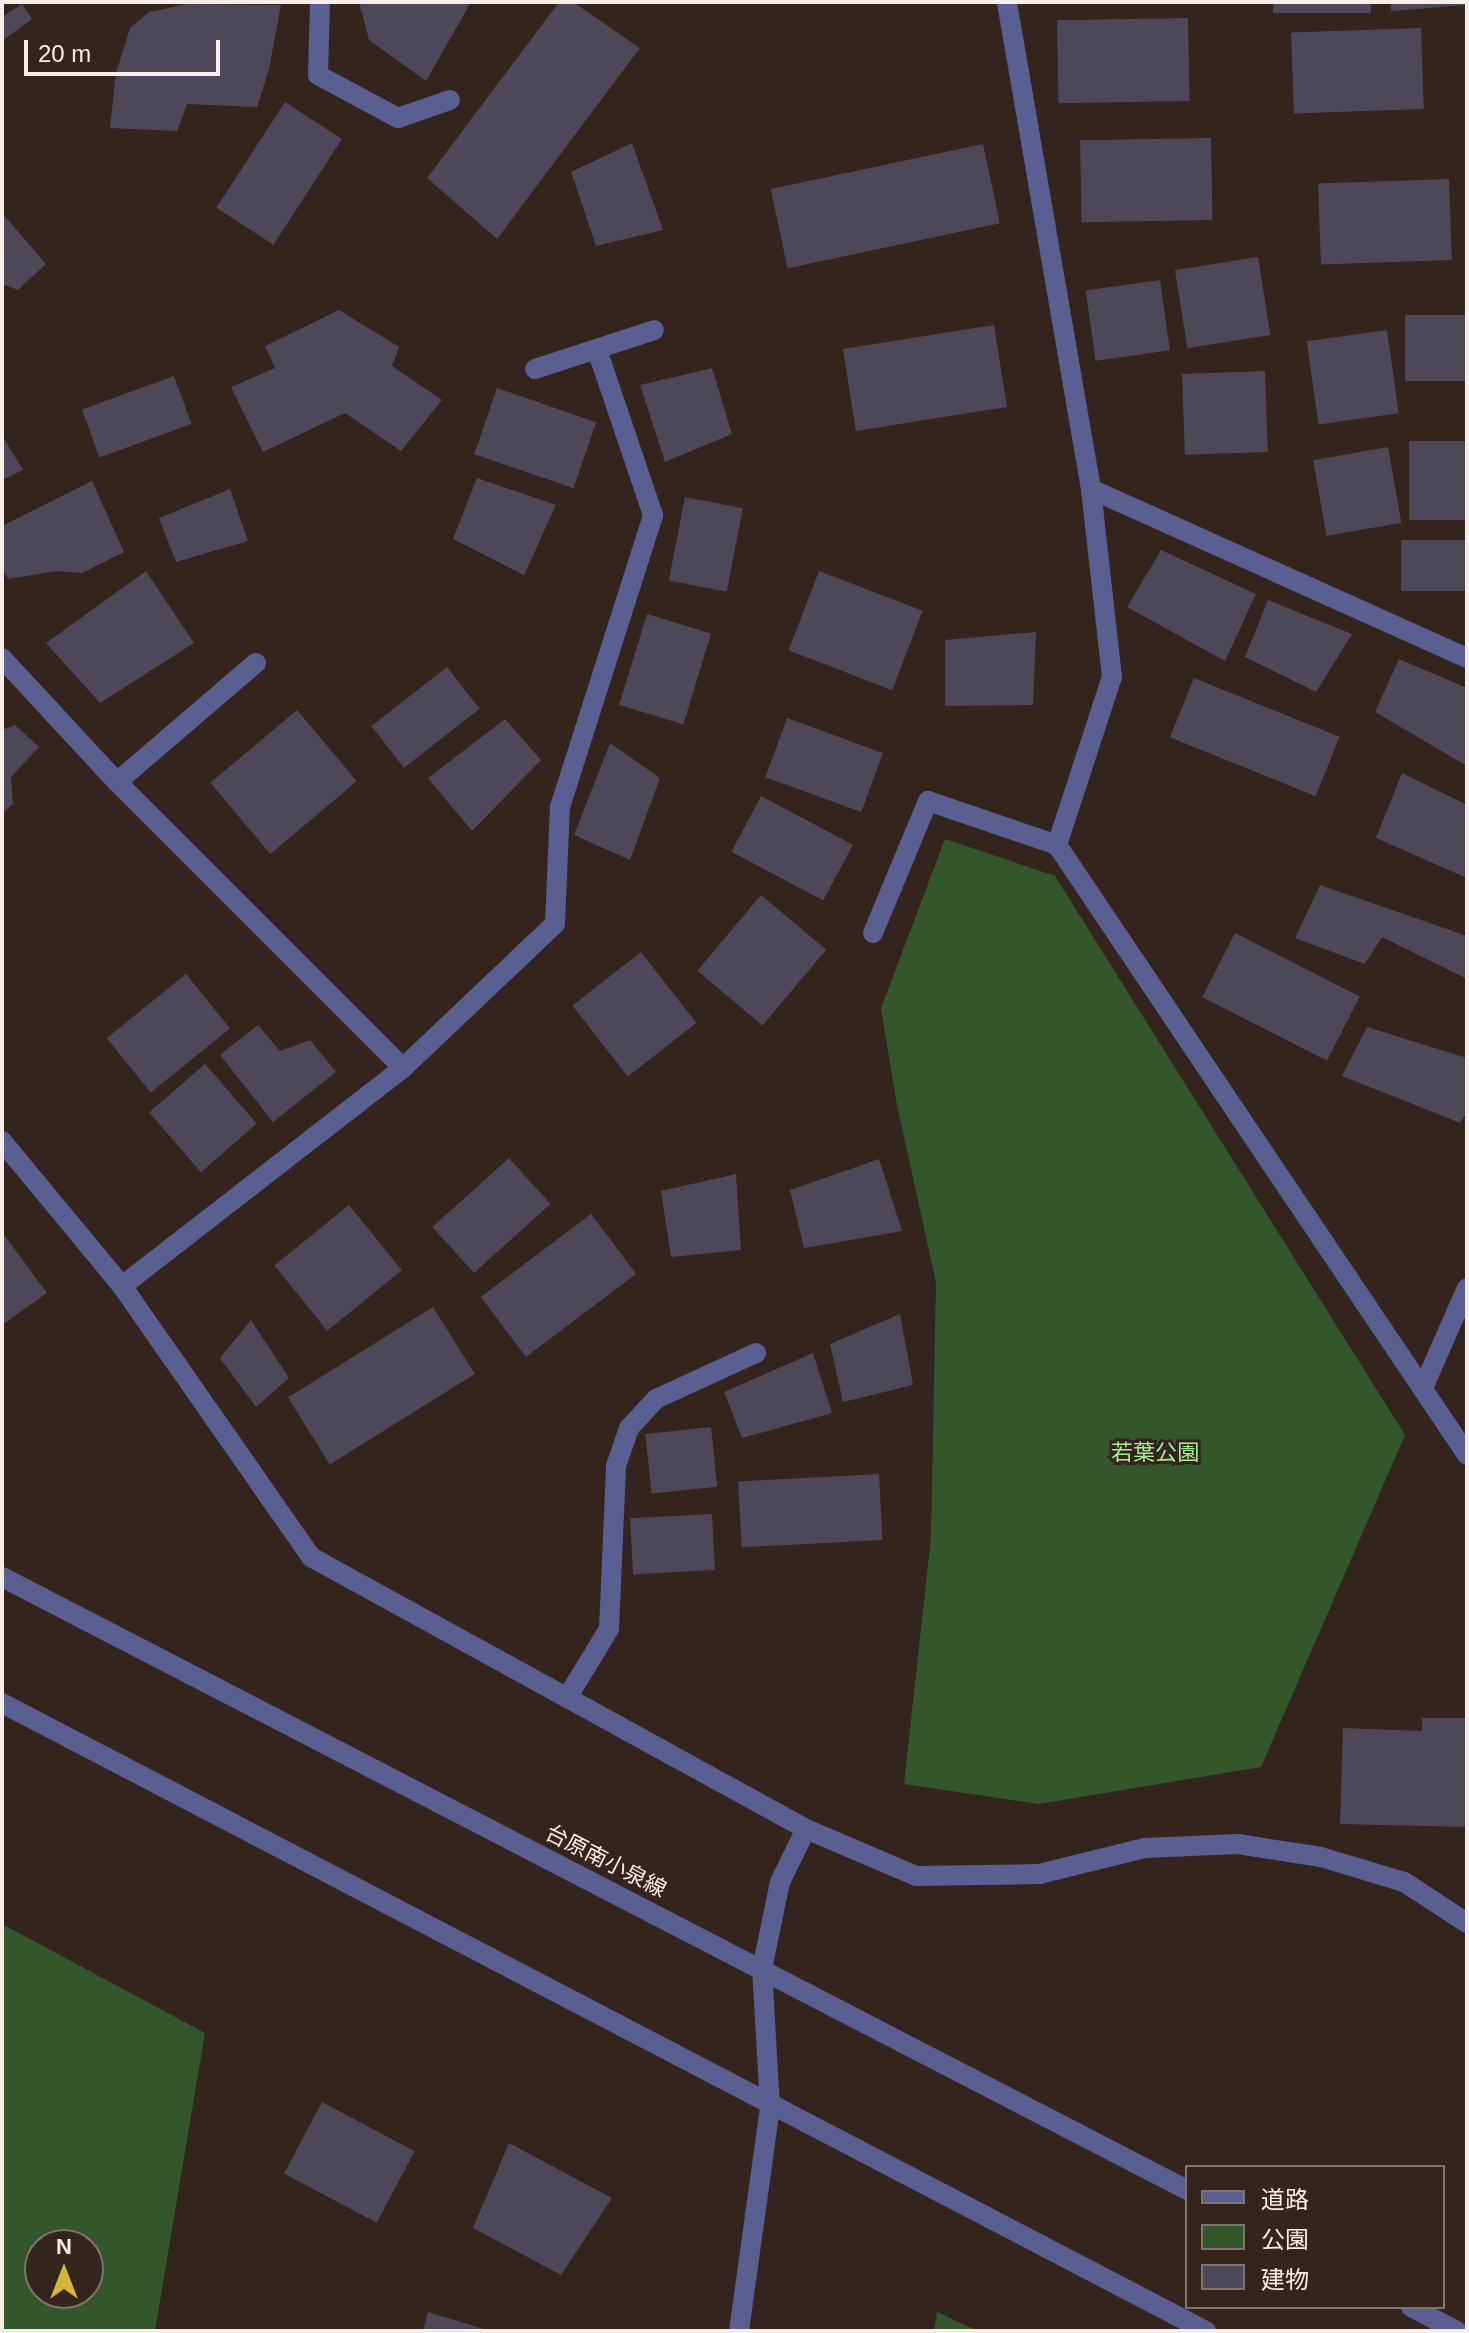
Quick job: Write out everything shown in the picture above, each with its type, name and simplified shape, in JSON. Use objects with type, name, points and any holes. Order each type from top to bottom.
[{"type":"street","points":[[320,2],[318,75],[398,118],[450,100]]},
{"type":"street","points":[[1007,2],[1091,489],[1112,677],[1057,845]]},
{"type":"street","points":[[535,369],[654,330]]},
{"type":"street","points":[[122,1286],[403,1068],[555,924],[560,807],[653,515],[597,350]]},
{"type":"street","points":[[1091,489],[1467,658]]},
{"type":"street","points":[[2,658],[117,782],[403,1068]]},
{"type":"street","points":[[117,782],[256,663]]},
{"type":"street","points":[[873,933],[928,801],[1057,845],[1467,1455]]},
{"type":"street","points":[[2,1141],[122,1286],[311,1557],[806,1829],[916,1876],[1039,1874],[1145,1848],[1238,1844],[1321,1857],[1404,1882],[1467,1923]]},
{"type":"street","points":[[1423,1388],[1467,1288]]},
{"type":"street","points":[[567,1698],[609,1629],[616,1466],[629,1428],[656,1399],[756,1353]]},
{"type":"street","name":"台原南小泉線","points":[[2,1577],[1185,2189]]},
{"type":"street","points":[[2,1703],[770,2107],[1206,2331]]},
{"type":"street","points":[[739,2331],[770,2107],[762,1969],[780,1882],[806,1829]]},
{"type":"street","points":[[1415,2309],[1457,2331]]},
{"type":"green space","name":"若葉公園","points":[[945,839],[1055,876],[1405,1435],[1261,1767],[1039,1804],[904,1784],[931,1537],[936,1282],[897,1105],[881,1008]]},
{"type":"green space","points":[[2,1924],[205,2033],[155,2331],[4,2331]]},
{"type":"green space","points":[[937,2312],[978,2331],[934,2331]]},
{"type":"building","points":[[359,2],[471,2],[426,81],[369,40]]},
{"type":"building","points":[[559,2],[573,2],[640,48],[497,239],[427,178]]},
{"type":"building","points":[[1273,2],[1371,2],[1371,13],[1273,13]]},
{"type":"building","points":[[1391,2],[1467,2],[1467,5],[1391,11]]},
{"type":"building","points":[[22,4],[32,19],[2,41],[2,17]]},
{"type":"building","points":[[187,4],[281,5],[269,69],[257,107],[187,104],[177,131],[110,128],[116,73],[130,28],[149,12]]},
{"type":"building","points":[[1188,18],[1189,101],[1058,103],[1057,20]]},
{"type":"building","points":[[1421,28],[1424,109],[1294,113],[1291,33]]},
{"type":"building","points":[[285,102],[342,139],[273,245],[216,208]]},
{"type":"building","points":[[1211,138],[1212,220],[1081,222],[1080,140]]},
{"type":"building","points":[[632,143],[663,230],[596,246],[571,172]]},
{"type":"building","points":[[983,144],[1000,223],[788,268],[771,189]]},
{"type":"building","points":[[1449,179],[1452,260],[1321,265],[1318,184]]},
{"type":"building","points":[[2,213],[46,264],[18,290],[2,284]]},
{"type":"building","points":[[1258,257],[1270,335],[1187,348],[1175,270]]},
{"type":"building","points":[[1160,280],[1170,350],[1096,361],[1086,290]]},
{"type":"building","points":[[339,310],[399,347],[392,366],[442,400],[401,451],[345,413],[263,452],[231,387],[275,368],[265,346]]},
{"type":"building","points":[[1405,315],[1467,315],[1467,381],[1405,381]]},
{"type":"building","points":[[994,325],[1007,407],[856,431],[843,349]]},
{"type":"building","points":[[1387,330],[1399,413],[1318,424],[1307,341]]},
{"type":"building","points":[[712,368],[732,434],[665,462],[640,385]]},
{"type":"building","points":[[1265,371],[1268,452],[1185,455],[1182,374]]},
{"type":"building","points":[[174,376],[191,424],[99,457],[82,410]]},
{"type":"building","points":[[497,388],[596,422],[573,488],[474,454]]},
{"type":"building","points":[[2,435],[23,470],[2,480]]},
{"type":"building","points":[[1409,441],[1467,441],[1467,520],[1409,520]]},
{"type":"building","points":[[1388,447],[1401,523],[1327,536],[1313,460]]},
{"type":"building","points":[[477,478],[556,505],[524,575],[453,539]]},
{"type":"building","points":[[92,481],[124,552],[82,573],[56,571],[8,579],[2,568],[2,526]]},
{"type":"building","points":[[230,489],[248,541],[176,562],[159,518]]},
{"type":"building","points":[[685,497],[743,508],[727,592],[669,580]]},
{"type":"building","points":[[1401,540],[1467,540],[1467,591],[1401,591]]},
{"type":"building","points":[[1161,550],[1256,594],[1225,661],[1127,607]]},
{"type":"building","points":[[146,571],[194,643],[100,703],[46,643]]},
{"type":"building","points":[[819,571],[923,611],[892,690],[789,650]]},
{"type":"building","points":[[1268,600],[1352,634],[1316,692],[1245,657]]},
{"type":"building","points":[[647,614],[711,634],[683,724],[619,705]]},
{"type":"building","points":[[1036,632],[1033,705],[945,706],[945,640]]},
{"type":"building","points":[[1399,659],[1467,688],[1467,766],[1375,712]]},
{"type":"building","points":[[447,667],[480,709],[404,768],[371,726]]},
{"type":"building","points":[[1194,678],[1340,737],[1316,796],[1170,737]]},
{"type":"building","points":[[297,710],[357,781],[270,854],[210,783]]},
{"type":"building","points":[[787,718],[883,753],[861,812],[765,777]]},
{"type":"building","points":[[505,719],[541,760],[472,831],[428,778]]},
{"type":"building","points":[[15,725],[39,747],[11,777],[13,804],[2,813],[2,730]]},
{"type":"building","points":[[610,743],[660,778],[630,860],[574,835]]},
{"type":"building","points":[[1402,773],[1467,805],[1467,878],[1376,838]]},
{"type":"building","points":[[761,796],[853,845],[823,900],[731,852]]},
{"type":"building","points":[[1320,885],[1467,936],[1467,979],[1382,937],[1365,964],[1295,938]]},
{"type":"building","points":[[761,895],[826,950],[762,1025],[697,971]]},
{"type":"building","points":[[1235,933],[1360,997],[1327,1061],[1202,997]]},
{"type":"building","points":[[641,952],[696,1023],[628,1076],[572,1006]]},
{"type":"building","points":[[186,974],[230,1028],[151,1093],[107,1038]]},
{"type":"building","points":[[258,1025],[280,1051],[310,1040],[336,1072],[273,1122],[220,1055]]},
{"type":"building","points":[[1367,1027],[1467,1058],[1467,1112],[1460,1123],[1342,1076]]},
{"type":"building","points":[[205,1064],[257,1124],[201,1172],[149,1113]]},
{"type":"building","points":[[509,1158],[550,1204],[474,1273],[432,1227]]},
{"type":"building","points":[[879,1159],[902,1231],[804,1248],[790,1190]]},
{"type":"building","points":[[736,1174],[741,1250],[671,1257],[661,1191]]},
{"type":"building","points":[[349,1205],[402,1270],[327,1331],[274,1265]]},
{"type":"building","points":[[591,1214],[636,1274],[526,1357],[481,1297]]},
{"type":"building","points":[[5,1236],[47,1293],[2,1325],[2,1238]]},
{"type":"building","points":[[433,1307],[475,1374],[330,1465],[288,1398]]},
{"type":"building","points":[[900,1314],[913,1385],[843,1402],[830,1344]]},
{"type":"building","points":[[251,1320],[289,1378],[256,1407],[220,1358]]},
{"type":"building","points":[[813,1353],[832,1413],[742,1438],[724,1392]]},
{"type":"building","points":[[711,1427],[717,1487],[652,1494],[645,1434]]},
{"type":"building","points":[[879,1474],[882,1540],[742,1547],[738,1481]]},
{"type":"building","points":[[712,1514],[715,1570],[633,1574],[630,1518]]},
{"type":"building","points":[[1422,1718],[1467,1718],[1467,1827],[1340,1824],[1343,1728],[1422,1731]]},
{"type":"building","points":[[322,2102],[415,2151],[377,2223],[284,2174]]},
{"type":"building","points":[[509,2143],[612,2198],[561,2275],[473,2228]]},
{"type":"building","points":[[428,2312],[487,2330],[487,2331],[423,2331]]}]
